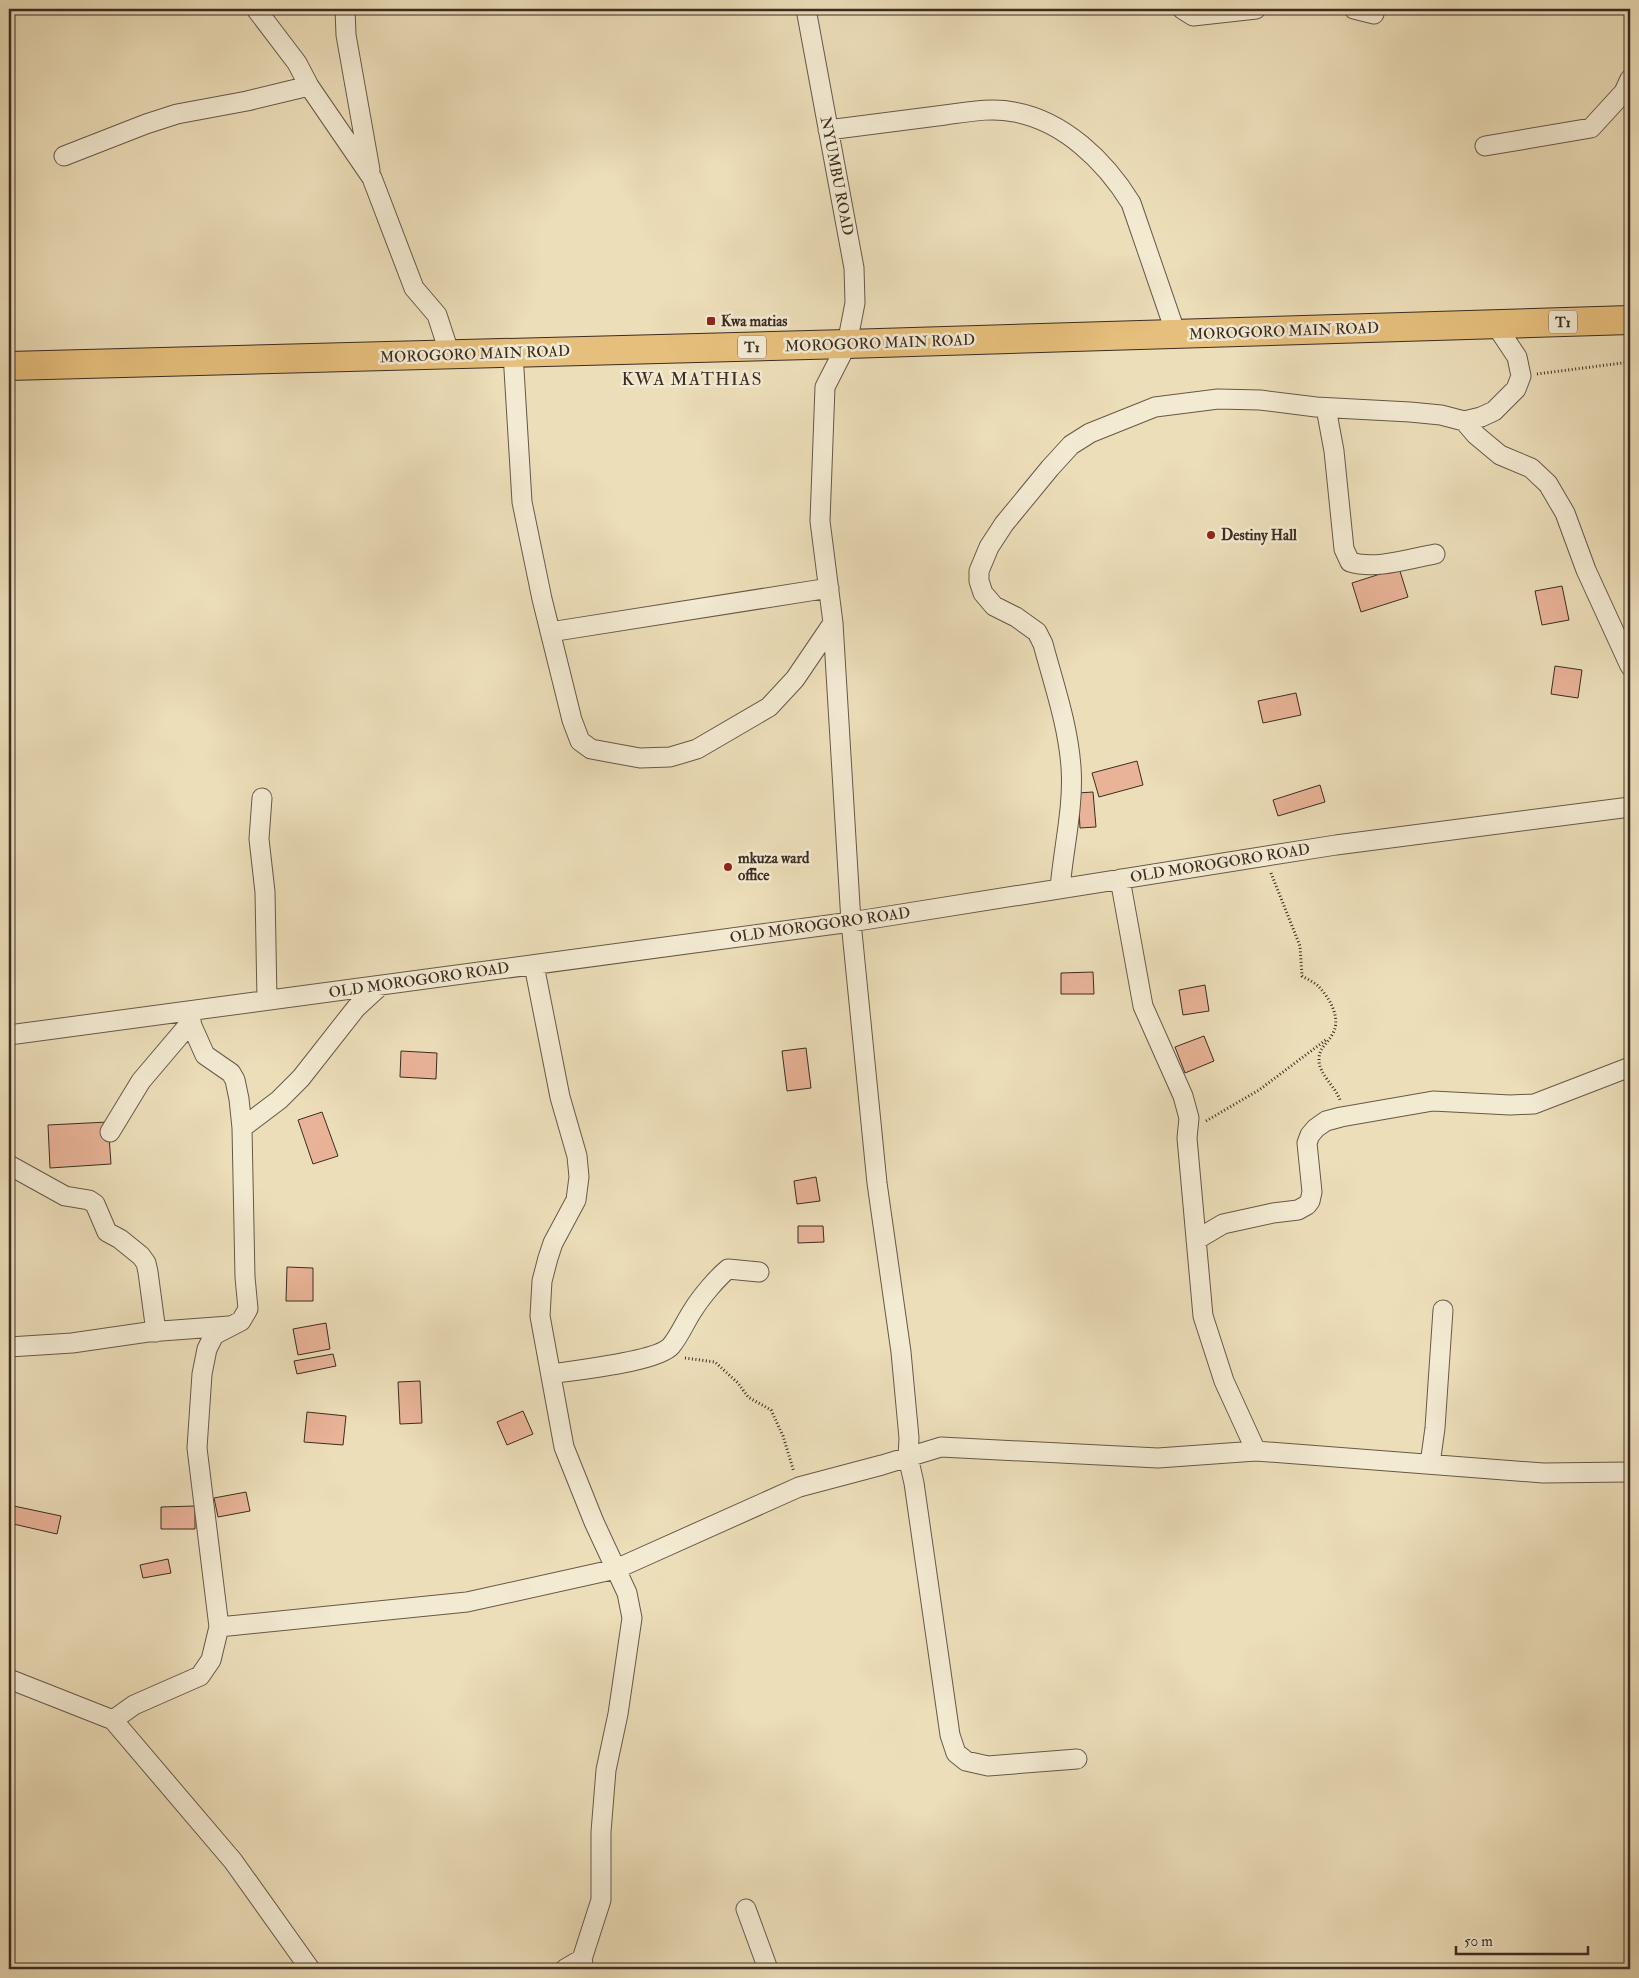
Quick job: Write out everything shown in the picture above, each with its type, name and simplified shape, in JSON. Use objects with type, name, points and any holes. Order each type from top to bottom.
[{"type":"highway","name":"MOROGORO MAIN ROAD","points":[[9,366],[847,344],[1630,320]]},
{"type":"street","points":[[256,9],[296,63],[372,178]]},
{"type":"street","points":[[345,9],[346,35],[372,178],[414,288],[437,315],[450,355]]},
{"type":"street","name":"NYUMBU ROAD","points":[[806,9],[854,268],[855,302],[847,344],[825,386],[820,521],[833,623],[852,922],[877,1183],[901,1352],[909,1438],[908,1457],[917,1502],[950,1735],[956,1753],[966,1761],[988,1766],[1077,1759]]},
{"type":"street","points":[[1182,9],[1193,16],[1256,9]]},
{"type":"street","points":[[1354,9],[1374,14]]},
{"type":"street","points":[[1485,146],[1591,128],[1603,112],[1624,92],[1630,79]]},
{"type":"street","points":[[64,156],[177,114],[247,101],[310,86]]},
{"type":"street","points":[[828,130],[972,112],[1013,111],[1038,119],[1068,135],[1086,148],[1119,184],[1131,203],[1176,334]]},
{"type":"street","points":[[1060,889],[1062,857],[1068,823],[1071,769],[1065,726],[1043,644],[1037,632],[1016,617],[994,606],[983,593],[979,581],[979,571],[989,547],[1004,524],[1050,468],[1071,446],[1090,433],[1155,407],[1218,399],[1260,400],[1326,408],[1441,415],[1464,421],[1481,418],[1494,411],[1516,389],[1521,376],[1517,357],[1495,324]]},
{"type":"street","points":[[513,353],[522,502],[550,632],[572,720],[580,741],[590,749],[640,758],[670,757],[697,749],[769,708],[796,679],[833,623]]},
{"type":"street","points":[[1326,408],[1334,452],[1344,549],[1350,562],[1362,566],[1434,554]]},
{"type":"street","points":[[1464,421],[1476,435],[1500,455],[1531,468],[1548,484],[1565,513],[1586,570],[1624,638],[1630,666]]},
{"type":"street","points":[[550,632],[829,588]]},
{"type":"street","points":[[262,798],[259,839],[266,902],[267,1000]]},
{"type":"street","name":"OLD MOROGORO ROAD","points":[[9,1035],[190,1016],[267,1000],[852,922],[1336,845],[1630,806]]},
{"type":"street","points":[[1120,879],[1143,1006],[1183,1096],[1189,1118],[1187,1138],[1203,1316],[1224,1381],[1256,1451]]},
{"type":"street","points":[[534,965],[560,1097],[577,1156],[579,1177],[576,1200],[553,1244],[542,1281],[540,1316],[568,1461],[627,1593],[632,1618],[618,1714],[606,1770],[601,1832],[601,1900],[583,1964],[565,1969]]},
{"type":"street","points":[[242,1128],[280,1100],[301,1078],[356,1008],[382,985]]},
{"type":"street","points":[[113,1720],[134,1705],[200,1676],[211,1660],[219,1627],[198,1448],[202,1374],[207,1349],[214,1335],[241,1321],[248,1309],[245,1269],[242,1128],[240,1099],[235,1080],[231,1072],[205,1055],[190,1016]]},
{"type":"street","points":[[110,1132],[141,1081],[190,1016]]},
{"type":"street","points":[[1196,1240],[1223,1224],[1298,1210],[1307,1205],[1312,1192],[1307,1144],[1310,1135],[1326,1121],[1433,1101],[1510,1105],[1534,1104],[1630,1067]]},
{"type":"street","points":[[9,1165],[65,1196],[89,1200],[94,1204],[107,1232],[120,1239],[141,1256],[146,1263],[156,1332]]},
{"type":"street","points":[[551,1374],[652,1356],[670,1348],[694,1308],[728,1269],[759,1272]]},
{"type":"street","points":[[1430,1464],[1435,1428],[1443,1310]]},
{"type":"street","points":[[9,1347],[72,1344],[156,1332],[229,1326]]},
{"type":"street","points":[[909,1438],[941,1447],[1158,1458],[1256,1451],[1543,1473],[1630,1472]]},
{"type":"street","points":[[219,1627],[467,1602],[616,1569],[799,1486],[941,1447]]},
{"type":"street","points":[[9,1678],[113,1720],[234,1860],[310,1969]]},
{"type":"street","points":[[746,1909],[768,1969]]},
{"type":"path","points":[[1521,376],[1630,362]]},
{"type":"path","points":[[1266,856],[1300,946],[1302,976],[1318,986],[1333,1008],[1336,1017],[1333,1034],[1322,1047],[1319,1059],[1322,1071],[1337,1090],[1340,1100],[1341,1117]]},
{"type":"path","points":[[1188,1130],[1259,1090],[1333,1034]]},
{"type":"path","points":[[652,1356],[694,1358],[715,1362],[738,1382],[748,1397],[771,1410],[783,1436],[799,1486]]},
{"type":"building","points":[[1399,568],[1408,597],[1361,612],[1352,583]]},
{"type":"building","points":[[1562,586],[1569,620],[1542,625],[1535,591]]},
{"type":"building","points":[[1555,666],[1582,670],[1578,698],[1551,694]]},
{"type":"building","points":[[1296,693],[1301,715],[1263,723],[1258,701]]},
{"type":"building","points":[[1137,761],[1143,785],[1099,797],[1092,773]]},
{"type":"building","points":[[1320,785],[1325,802],[1278,816],[1273,800]]},
{"type":"building","points":[[1093,792],[1096,827],[1080,828],[1078,793]]},
{"type":"building","points":[[1093,972],[1094,994],[1061,994],[1061,973]]},
{"type":"building","points":[[1205,985],[1209,1011],[1183,1015],[1179,990]]},
{"type":"building","points":[[1204,1036],[1214,1061],[1185,1073],[1175,1047]]},
{"type":"building","points":[[806,1048],[811,1088],[787,1091],[782,1051]]},
{"type":"building","points":[[401,1051],[437,1053],[436,1079],[400,1077]]},
{"type":"building","points":[[322,1112],[338,1156],[313,1164],[298,1120]]},
{"type":"building","points":[[108,1122],[111,1164],[50,1168],[48,1125]]},
{"type":"building","points":[[816,1177],[820,1201],[797,1204],[794,1181]]},
{"type":"building","points":[[798,1226],[823,1226],[824,1242],[798,1243]]},
{"type":"building","points":[[287,1267],[313,1268],[313,1301],[286,1301]]},
{"type":"building","points":[[326,1323],[330,1349],[298,1355],[293,1329]]},
{"type":"building","points":[[333,1354],[336,1366],[297,1374],[294,1361]]},
{"type":"building","points":[[420,1381],[422,1423],[400,1424],[398,1382]]},
{"type":"building","points":[[523,1411],[533,1434],[507,1445],[497,1422]]},
{"type":"building","points":[[307,1412],[346,1416],[343,1445],[304,1442]]},
{"type":"building","points":[[246,1492],[250,1511],[218,1517],[214,1498]]},
{"type":"building","points":[[9,1505],[61,1516],[57,1534],[9,1523]]},
{"type":"building","points":[[195,1506],[195,1529],[161,1529],[161,1507]]},
{"type":"building","points":[[168,1559],[171,1573],[143,1578],[140,1565]]},
{"type":"place","name":"Kwa matias","points":[[711,321]]},
{"type":"place","name":"Destiny Hall","points":[[1211,535]]},
{"type":"place","name":"mkuza ward office","points":[[728,867]]},
{"type":"district","name":"KWA MATHIAS","points":[[692,379]]}]
